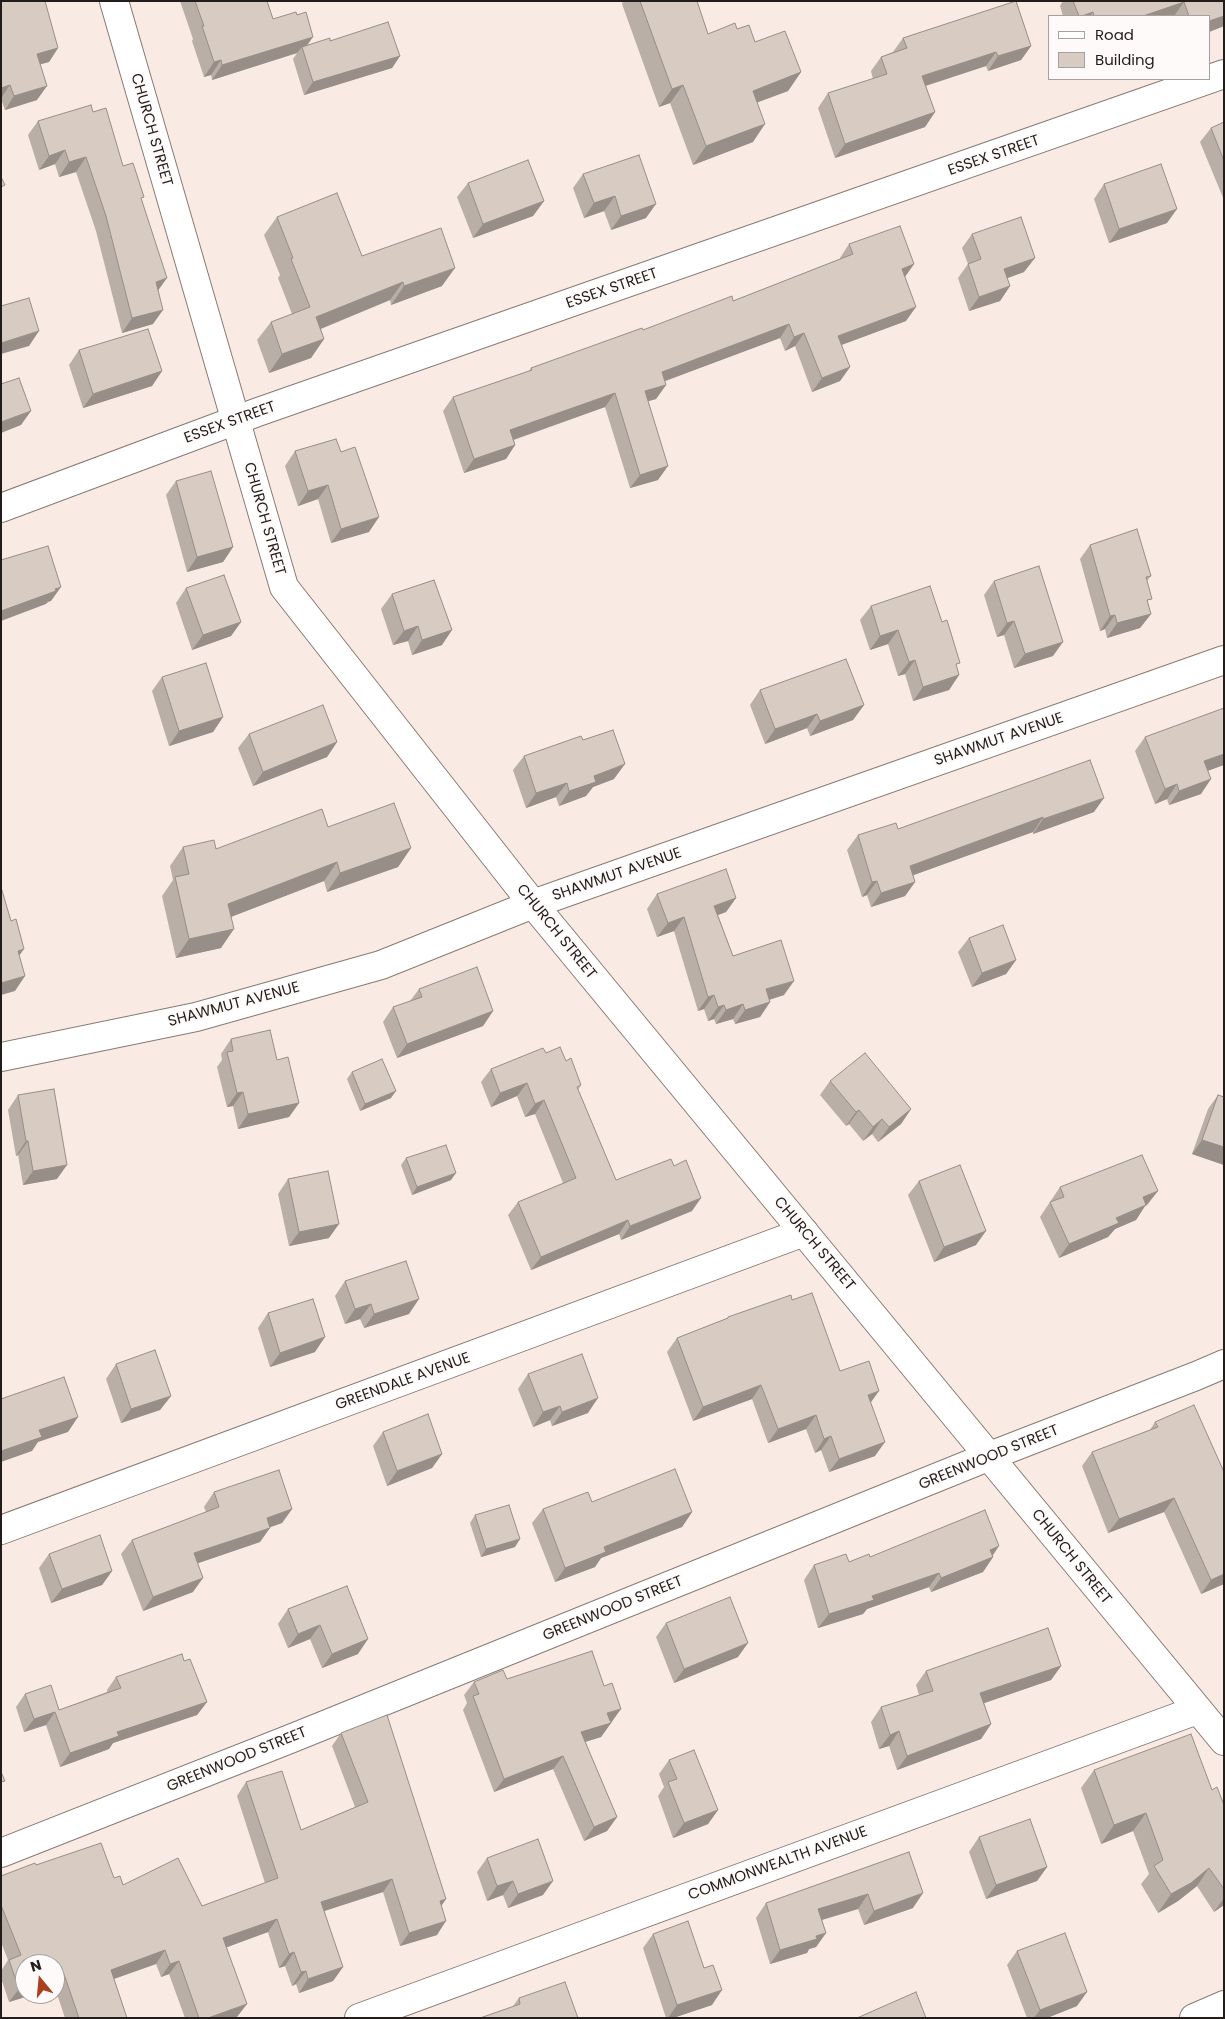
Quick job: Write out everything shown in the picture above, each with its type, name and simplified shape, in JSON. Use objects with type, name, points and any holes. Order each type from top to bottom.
[{"type":"street","name":"CHURCH STREET","points":[[114,1],[284,587],[533,904],[1224,1741]]},
{"type":"street","name":"ESSEX STREET","points":[[1210,79],[1224,74]]},
{"type":"street","name":"ESSEX STREET","points":[[1,508],[235,420],[1207,80]]},
{"type":"street","name":"SHAWMUT AVENUE","points":[[1,1057],[196,1017],[381,965],[533,904],[1224,660]]},
{"type":"street","name":"GREENDALE AVENUE","points":[[1,1530],[804,1232]]},
{"type":"street","name":"GREENWOOD STREET","points":[[1,1853],[299,1736],[990,1456],[1224,1364]]},
{"type":"street","name":"COMMONWEALTH AVENUE","points":[[358,2018],[1197,1710]]},
{"type":"street","points":[[1194,2018],[1224,2005]]},
{"type":"building","points":[[1,1],[45,1],[58,48],[37,54],[47,86],[14,96],[10,85],[1,88]]},
{"type":"building","points":[[195,1],[267,1],[273,19],[296,12],[297,15],[306,12],[313,37],[222,65],[221,60],[214,62]]},
{"type":"building","points":[[640,1],[697,1],[708,34],[735,23],[737,29],[749,25],[755,42],[785,31],[801,72],[753,91],[765,124],[706,146],[683,85],[672,89]]},
{"type":"building","points":[[1016,1],[1031,46],[998,56],[996,52],[922,76],[935,112],[845,144],[828,93],[887,74],[881,57],[907,48],[903,38]]},
{"type":"building","points":[[1073,1],[1224,1],[1224,16],[1210,21],[1210,15],[1189,15],[1184,2],[1146,15],[1094,15],[1093,12],[1079,15]]},
{"type":"building","points":[[388,22],[400,56],[313,82],[302,47],[330,38],[330,41]]},
{"type":"building","points":[[91,105],[93,112],[106,108],[123,166],[133,163],[144,197],[141,198],[167,278],[156,282],[163,310],[132,318],[106,216],[86,157],[69,162],[65,150],[49,156],[38,121]]},
{"type":"building","points":[[1224,122],[1224,161],[1211,128]]},
{"type":"building","points":[[639,155],[656,204],[621,216],[615,196],[594,203],[583,174]]},
{"type":"building","points":[[528,160],[544,201],[483,224],[468,183]]},
{"type":"building","points":[[1161,164],[1177,209],[1119,229],[1104,184]]},
{"type":"building","points":[[1,177],[5,185],[1,187]]},
{"type":"building","points":[[337,193],[362,256],[441,228],[455,268],[404,286],[403,282],[316,317],[324,339],[282,354],[271,322],[310,307],[277,217]]},
{"type":"building","points":[[1021,217],[1035,258],[1004,269],[1010,286],[979,297],[968,264],[981,259],[972,234]]},
{"type":"building","points":[[900,226],[914,264],[902,269],[916,307],[838,336],[850,367],[822,378],[804,333],[794,337],[789,324],[662,372],[666,385],[645,391],[668,466],[640,475],[615,393],[510,430],[515,445],[474,459],[453,397],[532,370],[531,368],[642,328],[643,330],[732,296],[733,301],[853,254],[849,244]]},
{"type":"building","points":[[29,298],[39,331],[1,343],[1,306]]},
{"type":"building","points":[[148,329],[162,371],[93,394],[79,350]]},
{"type":"building","points":[[19,378],[31,411],[1,422],[1,384]]},
{"type":"building","points":[[336,439],[341,452],[355,447],[379,517],[341,529],[328,485],[308,491],[295,451]]},
{"type":"building","points":[[211,471],[233,547],[197,557],[176,481]]},
{"type":"building","points":[[1137,529],[1151,576],[1146,577],[1152,599],[1147,600],[1151,614],[1117,623],[1115,615],[1110,616],[1090,545]]},
{"type":"building","points":[[48,546],[61,587],[55,589],[56,591],[1,611],[1,560]]},
{"type":"building","points":[[1039,566],[1063,642],[1025,654],[1014,621],[1007,623],[994,581]]},
{"type":"building","points":[[224,575],[241,622],[203,635],[186,588]]},
{"type":"building","points":[[434,580],[452,630],[422,640],[418,626],[404,631],[392,594]]},
{"type":"building","points":[[930,586],[942,622],[947,620],[960,663],[956,664],[959,675],[923,687],[915,660],[909,662],[898,630],[880,636],[871,606]]},
{"type":"building","points":[[846,659],[864,705],[820,721],[817,714],[775,729],[760,690]]},
{"type":"building","points":[[206,663],[223,717],[179,731],[162,677]]},
{"type":"building","points":[[323,705],[337,742],[263,772],[249,734]]},
{"type":"building","points":[[1224,708],[1224,754],[1204,761],[1211,779],[1179,791],[1177,784],[1165,789],[1145,737]]},
{"type":"building","points":[[613,730],[625,764],[594,776],[596,782],[569,791],[567,783],[536,793],[524,756],[581,736],[583,740]]},
{"type":"building","points":[[1090,760],[1104,798],[1043,819],[1043,817],[910,866],[915,882],[881,893],[877,881],[872,882],[858,835],[896,823],[898,829]]},
{"type":"building","points":[[394,803],[411,848],[340,873],[337,862],[228,904],[234,929],[189,939],[175,877],[189,874],[183,847],[214,840],[216,849],[322,809],[328,827]]},
{"type":"building","points":[[726,869],[736,898],[714,906],[733,956],[781,940],[794,981],[766,989],[770,1002],[745,1010],[743,1004],[726,1010],[724,1005],[718,1007],[714,995],[708,997],[684,917],[668,923],[657,894]]},
{"type":"building","points":[[1,887],[11,921],[16,919],[24,949],[18,951],[25,976],[1,983]]},
{"type":"building","points":[[1003,925],[1016,960],[982,973],[969,938]]},
{"type":"building","points":[[477,967],[493,1011],[407,1044],[393,1007],[422,997],[419,989]]},
{"type":"building","points":[[270,1030],[277,1060],[288,1057],[299,1103],[248,1114],[243,1092],[237,1093],[227,1052],[233,1051],[231,1039]]},
{"type":"building","points":[[560,1047],[566,1061],[571,1058],[581,1085],[577,1087],[616,1180],[671,1159],[674,1166],[686,1160],[701,1198],[630,1226],[628,1220],[541,1257],[518,1202],[576,1178],[544,1100],[535,1104],[527,1083],[500,1093],[491,1069],[543,1048],[546,1053]]},
{"type":"building","points":[[865,1053],[911,1109],[889,1127],[882,1119],[873,1127],[859,1110],[856,1112],[830,1081]]},
{"type":"building","points":[[382,1059],[396,1091],[365,1104],[352,1072]]},
{"type":"building","points":[[54,1089],[67,1165],[33,1171],[18,1095]]},
{"type":"building","points":[[1218,1095],[1224,1097],[1224,1147],[1202,1140]]},
{"type":"building","points":[[446,1145],[456,1173],[417,1187],[406,1158]]},
{"type":"building","points":[[1142,1155],[1158,1191],[1143,1197],[1146,1205],[1116,1218],[1119,1223],[1069,1244],[1050,1202],[1064,1197],[1060,1187]]},
{"type":"building","points":[[960,1165],[986,1231],[944,1247],[919,1181]]},
{"type":"building","points":[[328,1171],[339,1224],[299,1232],[288,1179]]},
{"type":"building","points":[[406,1261],[419,1299],[374,1314],[371,1304],[355,1309],[345,1281]]},
{"type":"building","points":[[812,1293],[840,1371],[869,1361],[879,1391],[868,1395],[885,1442],[839,1459],[831,1436],[824,1439],[816,1415],[778,1429],[761,1385],[703,1407],[677,1338],[728,1317],[791,1295],[792,1300]]},
{"type":"building","points":[[313,1299],[325,1337],[280,1353],[268,1313]]},
{"type":"building","points":[[155,1350],[171,1396],[131,1409],[116,1364]]},
{"type":"building","points":[[582,1354],[598,1398],[562,1412],[560,1406],[543,1412],[528,1374]]},
{"type":"building","points":[[64,1377],[78,1417],[39,1430],[42,1437],[1,1451],[1,1399]]},
{"type":"building","points":[[1194,1405],[1224,1472],[1224,1574],[1211,1580],[1174,1498],[1119,1519],[1092,1452],[1158,1427],[1155,1422]]},
{"type":"building","points":[[428,1414],[442,1454],[397,1471],[383,1432]]},
{"type":"building","points":[[675,1469],[692,1512],[604,1547],[606,1552],[565,1568],[543,1509],[588,1492],[592,1502]]},
{"type":"building","points":[[279,1470],[292,1509],[267,1518],[270,1528],[194,1553],[203,1578],[153,1597],[132,1540],[219,1507],[214,1492]]},
{"type":"building","points":[[509,1505],[520,1539],[486,1549],[475,1515]]},
{"type":"building","points":[[985,1510],[999,1546],[990,1550],[993,1557],[941,1578],[939,1573],[872,1596],[874,1600],[829,1614],[814,1565],[846,1554],[849,1562],[869,1554],[870,1557]]},
{"type":"building","points":[[100,1535],[112,1571],[62,1589],[49,1554]]},
{"type":"building","points":[[347,1586],[368,1639],[332,1654],[320,1625],[298,1634],[288,1609]]},
{"type":"building","points":[[730,1597],[748,1643],[684,1669],[666,1623]]},
{"type":"building","points":[[1048,1628],[1061,1666],[980,1693],[991,1724],[907,1756],[899,1731],[890,1735],[881,1707],[933,1691],[926,1671]]},
{"type":"building","points":[[592,1651],[604,1686],[612,1683],[621,1709],[607,1713],[611,1723],[581,1732],[617,1817],[594,1827],[563,1756],[504,1779],[473,1696],[479,1694],[474,1682],[503,1670],[507,1679]]},
{"type":"building","points":[[182,1654],[184,1661],[190,1659],[207,1702],[117,1732],[119,1736],[70,1753],[55,1712],[34,1719],[25,1694],[51,1685],[59,1710],[121,1688],[116,1677]]},
{"type":"building","points":[[387,1715],[446,1899],[440,1901],[446,1921],[409,1933],[392,1879],[321,1902],[343,1967],[308,1979],[306,1971],[301,1972],[294,1952],[289,1954],[277,1919],[223,1938],[247,2004],[208,2018],[199,2018],[179,1961],[170,1964],[165,1950],[111,1970],[127,2018],[79,2018],[65,1977],[65,1954],[21,1954],[1,1905],[1,1876],[35,1863],[36,1865],[101,1843],[114,1878],[120,1876],[123,1885],[178,1858],[202,1906],[278,1878],[246,1782],[282,1771],[301,1830],[368,1802],[341,1733]]},
{"type":"building","points":[[1191,1734],[1212,1790],[1217,1787],[1224,1805],[1224,1889],[1209,1868],[1191,1883],[1171,1894],[1154,1866],[1163,1860],[1146,1813],[1114,1825],[1094,1770]]},
{"type":"building","points":[[694,1750],[718,1810],[684,1823],[668,1782],[677,1779],[669,1760]]},
{"type":"building","points":[[1,1772],[5,1781],[1,1782]]},
{"type":"building","points":[[1030,1819],[1047,1867],[996,1885],[979,1837]]},
{"type":"building","points":[[538,1839],[553,1881],[518,1894],[513,1881],[497,1886],[487,1858]]},
{"type":"building","points":[[909,1852],[923,1893],[874,1911],[868,1894],[818,1909],[826,1933],[816,1936],[817,1939],[780,1950],[766,1903]]},
{"type":"building","points":[[688,1921],[704,1968],[713,1965],[722,1990],[677,2005],[653,1934]]},
{"type":"building","points":[[1065,1933],[1087,1992],[1040,2010],[1017,1951]]},
{"type":"building","points":[[15,1958],[15,1977],[9,1960]]},
{"type":"building","points":[[565,1982],[578,2018],[480,2018],[520,2004],[519,1998]]},
{"type":"building","points":[[916,1992],[926,2018],[857,2018]]}]
